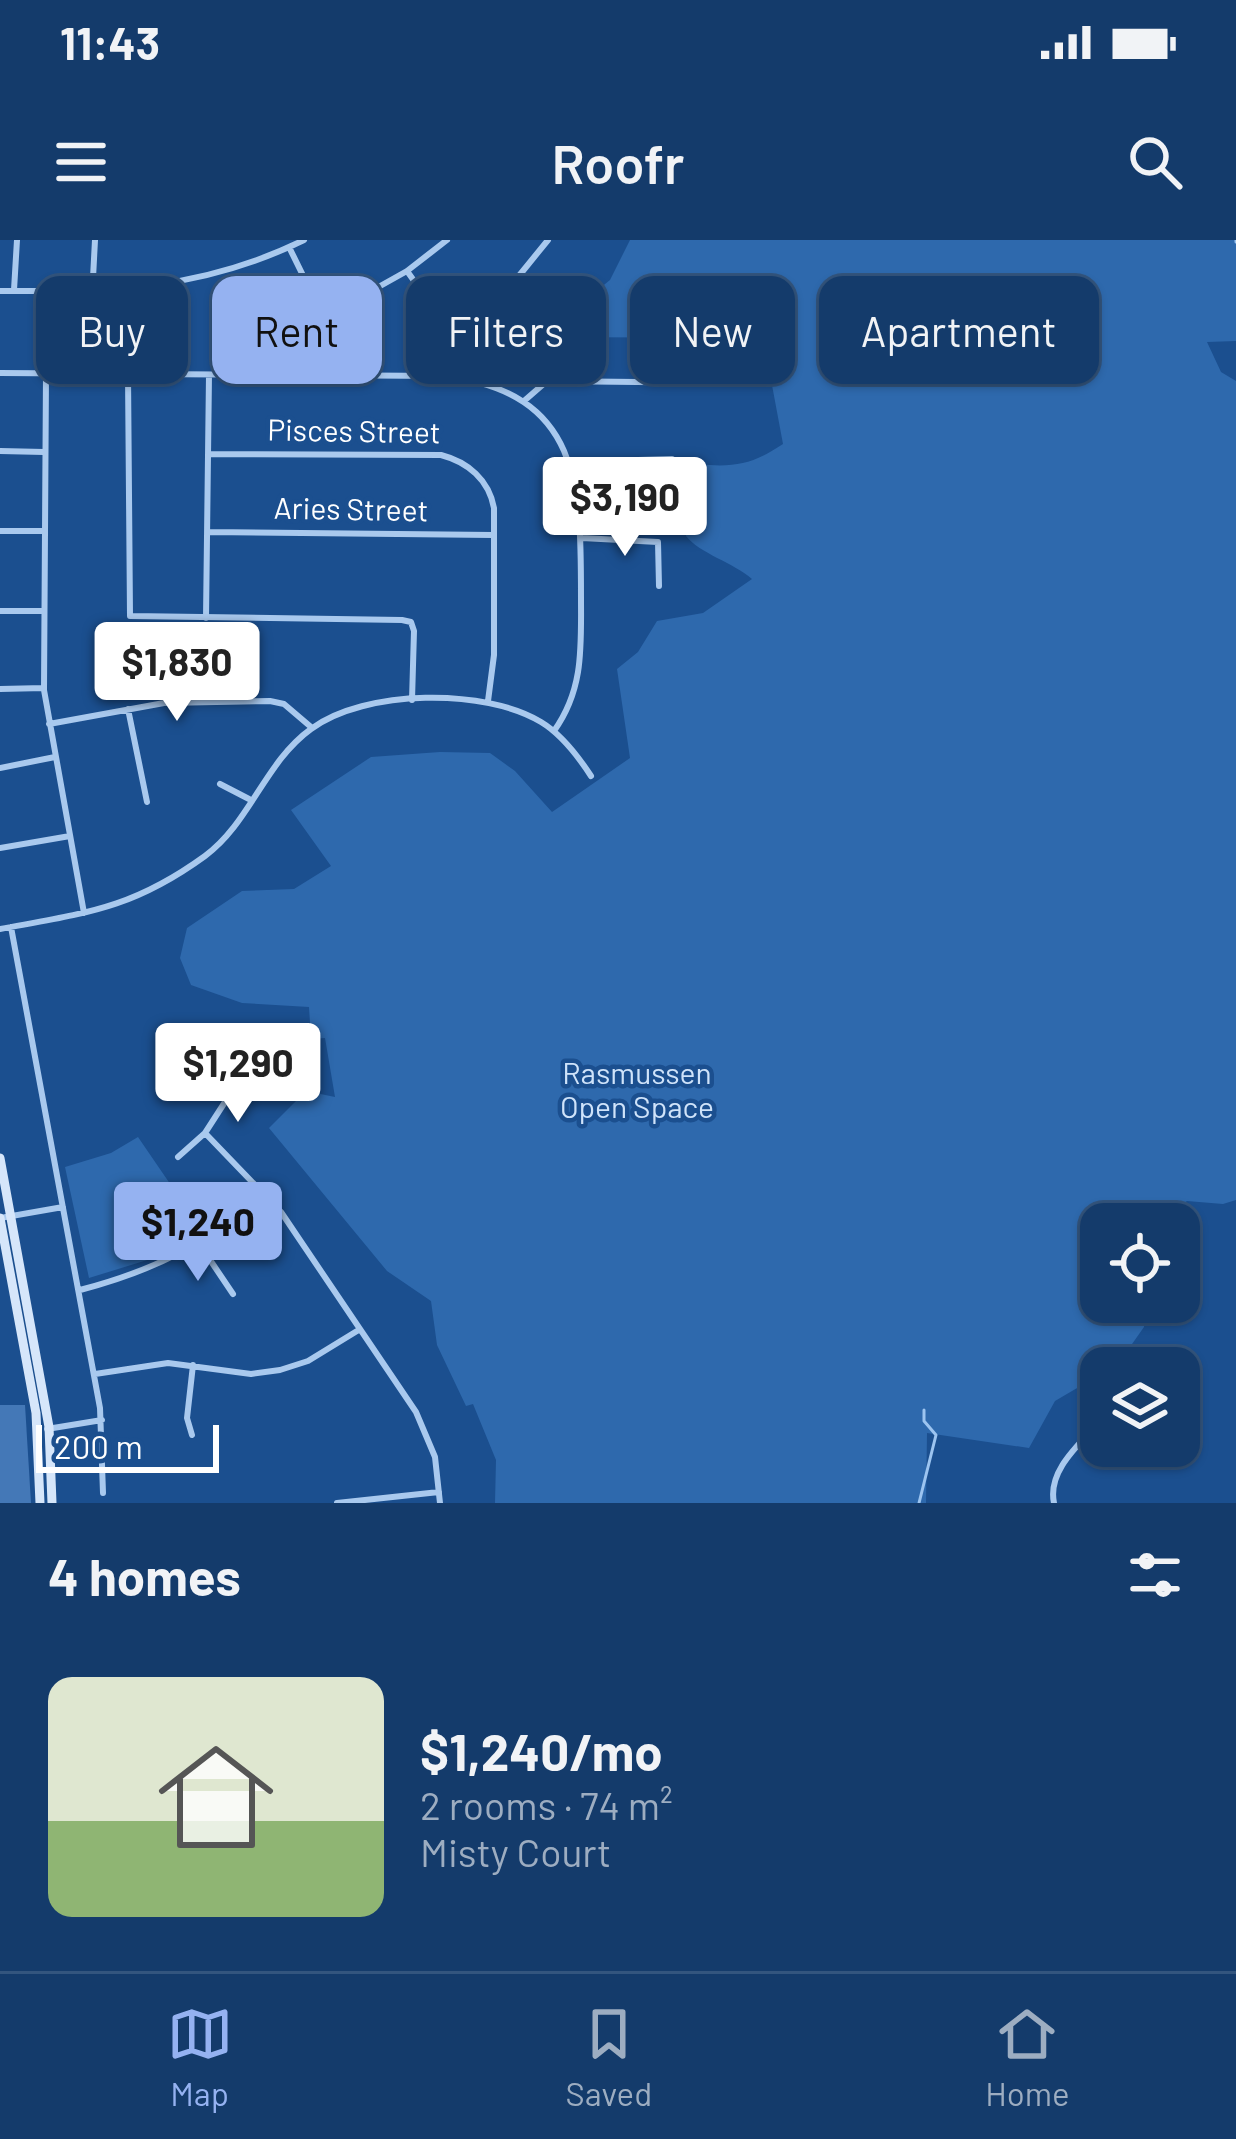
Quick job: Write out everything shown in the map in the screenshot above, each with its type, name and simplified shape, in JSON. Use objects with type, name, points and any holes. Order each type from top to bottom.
[{"type":"main road","points":[[0,1158],[39,1437],[40,1503]]},
{"type":"main road","points":[[6,1217],[50,1427],[52,1503]]},
{"type":"street","points":[[14,291],[17,240]]},
{"type":"street","points":[[92,276],[95,240]]},
{"type":"street","points":[[188,281],[304,240]]},
{"type":"street","points":[[290,247],[324,312],[339,312],[407,271],[447,240]]},
{"type":"street","points":[[407,271],[442,320],[459,325],[518,277],[548,240]]},
{"type":"street","points":[[0,291],[36,291]]},
{"type":"street","points":[[0,373],[36,374]]},
{"type":"street","points":[[188,375],[445,376],[475,380],[524,400],[547,422],[574,469],[582,538],[580,674],[569,710],[554,731]]},
{"type":"street","points":[[206,619],[208,375]]},
{"type":"street","points":[[524,400],[548,381],[630,381]]},
{"type":"street","points":[[46,384],[44,688],[84,913]]},
{"type":"street","points":[[128,384],[130,616],[411,622],[412,700]]},
{"type":"street","points":[[0,452],[45,452]]},
{"type":"street","name":"Pisces Street","points":[[209,454],[455,458],[487,486],[494,508],[494,655],[488,702]]},
{"type":"street","points":[[574,469],[604,460],[672,459]]},
{"type":"street","points":[[0,531],[45,531]]},
{"type":"street","name":"Aries Street","points":[[208,532],[494,535]]},
{"type":"street","points":[[582,538],[658,542],[659,586]]},
{"type":"street","points":[[0,611],[45,611]]},
{"type":"street","points":[[0,689],[44,688]]},
{"type":"street","points":[[0,929],[135,900],[208,854],[312,728],[355,707],[412,700],[488,702],[537,719],[554,731],[591,776]]},
{"type":"street","points":[[50,724],[184,702],[270,701],[284,704],[312,728]]},
{"type":"street","points":[[128,709],[148,802]]},
{"type":"street","points":[[0,767],[56,757]]},
{"type":"street","points":[[220,784],[250,800]]},
{"type":"street","points":[[0,848],[70,836]]},
{"type":"street","points":[[11,927],[95,1374],[102,1420],[103,1492]]},
{"type":"street","points":[[178,1157],[206,1133],[254,1058]]},
{"type":"street","points":[[206,1133],[264,1194],[308,1250],[428,1435],[440,1503]]},
{"type":"street","points":[[80,1290],[159,1267],[200,1245],[264,1194]]},
{"type":"street","points":[[6,1217],[63,1207]]},
{"type":"street","points":[[200,1245],[233,1294]]},
{"type":"street","points":[[95,1374],[149,1364],[251,1374],[280,1370],[308,1361],[357,1330]]},
{"type":"street","points":[[192,1435],[187,1418],[193,1365]]},
{"type":"street","points":[[39,1437],[50,1427],[102,1420]]},
{"type":"street","points":[[1054,1503],[1052,1492],[1060,1468],[1080,1445]]},
{"type":"street","points":[[337,1503],[440,1492]]},
{"type":"green space","name":"Rasmussen Open Space","points":[[630,240],[1236,240],[1236,341],[1207,342],[1221,372],[1236,381],[1236,1200],[1223,1204],[1080,1203],[1080,1323],[1144,1323],[1144,1327],[1130,1347],[1080,1347],[1080,1386],[1055,1401],[1029,1448],[927,1433],[926,1503],[495,1503],[496,1460],[473,1404],[466,1406],[437,1345],[431,1301],[387,1271],[269,1128],[306,1091],[335,1097],[325,1038],[311,1039],[309,1007],[242,1003],[191,985],[180,958],[187,928],[242,891],[294,889],[331,866],[291,810],[371,757],[490,753],[515,771],[552,812],[630,758],[617,669],[638,652],[657,621],[703,613],[752,579],[699,548],[686,536],[688,521],[703,500],[698,464],[743,463],[783,444],[772,384],[795,384],[795,276],[630,276],[630,337],[606,337],[606,283]]},
{"type":"green space","points":[[138,1137],[203,1232],[157,1257],[89,1278],[65,1167],[111,1153]]},
{"type":"building","points":[[0,1405],[25,1405],[31,1503],[0,1503]]},
{"type":"waterway","points":[[919,1503],[936,1435],[924,1421],[924,1410]]}]
